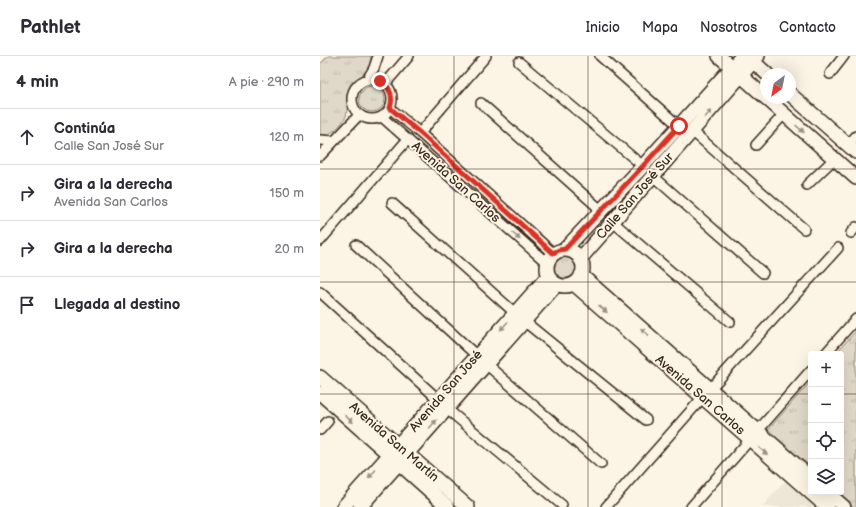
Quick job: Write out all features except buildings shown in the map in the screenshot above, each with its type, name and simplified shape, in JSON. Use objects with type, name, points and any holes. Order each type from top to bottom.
[{"type":"street","points":[[368,80],[378,56]]},
{"type":"street","points":[[386,84],[409,56]]},
{"type":"street","points":[[420,133],[486,56]]},
{"type":"street","points":[[600,56],[679,126]]},
{"type":"street","points":[[719,56],[856,178]]},
{"type":"street","points":[[830,74],[844,56]]},
{"type":"street","points":[[750,57],[761,68]]},
{"type":"street","name":"Calle San José Sur","points":[[554,265],[679,126],[750,57]]},
{"type":"street","points":[[519,62],[643,166]]},
{"type":"street","name":"Calle San José Sur","points":[[580,259],[692,131],[736,72]]},
{"type":"street","points":[[374,79],[386,84],[392,96],[392,103],[385,115],[372,120],[359,115],[352,104],[353,92],[357,86],[362,82],[374,79]]},
{"type":"street","points":[[796,99],[853,144]]},
{"type":"street","points":[[481,103],[602,211]]},
{"type":"street","name":"Avenida San Carlos","points":[[390,108],[420,133],[554,265]]},
{"type":"street","points":[[756,145],[784,114]]},
{"type":"street","points":[[320,156],[359,115]]},
{"type":"street","name":"Avenida San Carlos","points":[[382,117],[554,265]]},
{"type":"street","points":[[692,131],[804,229]]},
{"type":"street","points":[[320,140],[334,141]]},
{"type":"street","points":[[320,241],[408,140]]},
{"type":"street","points":[[807,185],[834,159]]},
{"type":"street","points":[[653,176],[763,272]]},
{"type":"street","points":[[392,203],[520,317],[646,420]]},
{"type":"street","points":[[612,222],[730,322]]},
{"type":"street","points":[[356,246],[481,360],[601,464]]},
{"type":"street","points":[[606,507],[706,393],[838,248]]},
{"type":"street","points":[[572,251],[577,254],[580,259],[583,270],[577,279],[568,285],[562,286],[554,265],[572,251]]},
{"type":"street","name":"Avenida San José","points":[[343,507],[398,454],[520,317],[554,265]]},
{"type":"street","name":"Avenida San Carlos","points":[[577,279],[754,435],[827,507]]},
{"type":"street","points":[[320,292],[442,404],[562,505]]},
{"type":"street","points":[[828,351],[856,319]]},
{"type":"street","points":[[691,507],[808,373]]},
{"type":"street","name":"Avenida San Martín","points":[[320,377],[398,454],[448,507]]},
{"type":"street","name":"Avenida San Martín","points":[[320,393],[468,507]]},
{"type":"street","points":[[320,430],[328,421]]},
{"type":"street","name":"Avenida San Carlos","points":[[754,435],[808,476]]},
{"type":"street","name":"Avenida San José","points":[[360,507],[398,454]]},
{"type":"street","points":[[830,495],[844,507]]},
{"type":"shaded area","points":[[785,481],[815,507],[762,507]]},
{"type":"green space","points":[[328,56],[371,56],[370,63],[366,71],[356,80],[349,92],[347,99],[347,113],[345,118],[334,131],[320,136],[320,64]]},
{"type":"green space","points":[[372,86],[381,90],[385,99],[381,108],[372,112],[363,108],[359,99],[363,90]]},
{"type":"green space","points":[[565,254],[574,258],[578,267],[574,276],[565,280],[556,276],[552,267],[556,258]]},
{"type":"green space","points":[[856,331],[856,507],[853,507],[839,495],[844,495],[844,351],[838,351]]},
{"type":"green space","points":[[808,384],[808,467],[767,431]]},
{"type":"route","points":[[380,81],[386,84],[390,90],[392,103],[390,108],[420,133],[553,253],[565,249],[602,211],[679,126]]}]
